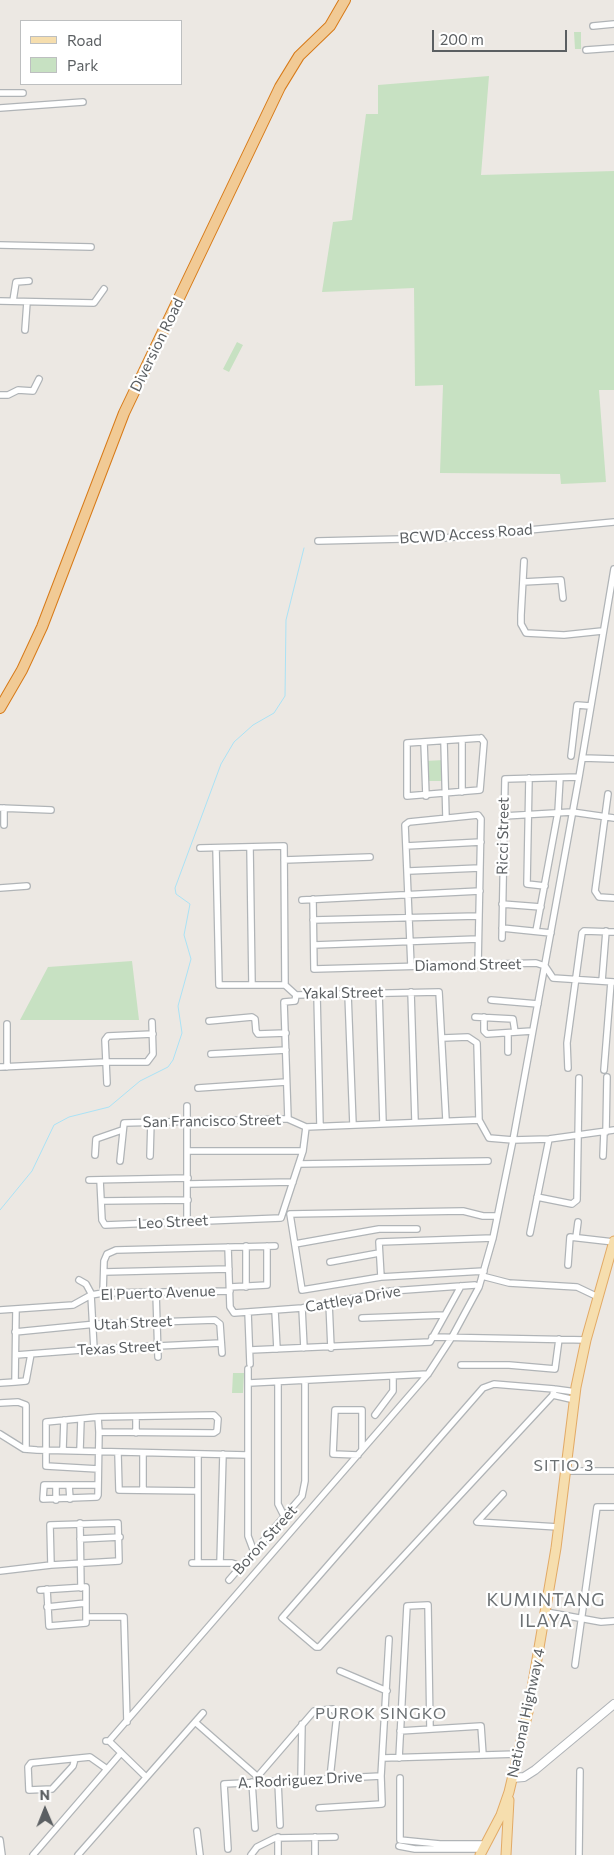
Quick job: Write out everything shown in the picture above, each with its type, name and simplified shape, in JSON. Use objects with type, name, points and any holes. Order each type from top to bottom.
[{"type":"highway","name":"Diversion Road","points":[[0,708],[22,670],[39,632],[124,412],[280,86],[298,56],[330,26],[345,0]]},
{"type":"main road","name":"National Highway 4","points":[[483,1849],[498,1820],[509,1792],[533,1690],[546,1612],[575,1396],[586,1340],[612,1255],[614,1241]]},
{"type":"main road","points":[[506,1855],[509,1792]]},
{"type":"main road","points":[[498,1820],[508,1822]]},
{"type":"street","points":[[593,26],[614,24]]},
{"type":"street","points":[[586,50],[614,48]]},
{"type":"street","points":[[0,93],[22,93]]},
{"type":"street","points":[[0,108],[83,102]]},
{"type":"street","points":[[0,245],[90,247]]},
{"type":"street","points":[[14,301],[16,282],[29,281]]},
{"type":"street","points":[[0,301],[94,303],[104,289]]},
{"type":"street","points":[[25,330],[27,302]]},
{"type":"street","points":[[0,395],[8,395],[16,391],[33,391],[39,379]]},
{"type":"street","name":"BCWD Access Road","points":[[318,541],[444,538],[614,522]]},
{"type":"street","points":[[524,561],[521,624],[526,633],[564,635],[602,631]]},
{"type":"street","points":[[146,1777],[107,1741],[127,1722],[428,1374],[452,1337],[483,1273],[498,1216],[513,1140],[579,777],[602,631],[614,569]]},
{"type":"street","points":[[523,582],[561,580],[563,598]]},
{"type":"street","points":[[570,756],[577,705],[590,706]]},
{"type":"street","points":[[462,740],[462,792]]},
{"type":"street","points":[[462,740],[483,740],[480,790],[426,796],[407,796],[407,743],[462,740]]},
{"type":"street","points":[[444,741],[446,818]]},
{"type":"street","points":[[424,742],[426,796]]},
{"type":"street","points":[[582,758],[614,759]]},
{"type":"street","name":"Ricci Street","points":[[502,938],[505,779],[579,777]]},
{"type":"street","points":[[529,778],[527,884],[545,886]]},
{"type":"street","points":[[536,931],[558,812],[560,778]]},
{"type":"street","points":[[608,794],[596,895],[614,898]]},
{"type":"street","points":[[4,825],[2,808],[51,810]]},
{"type":"street","points":[[504,816],[572,812],[614,818]]},
{"type":"street","points":[[411,966],[409,871],[406,846],[407,823],[480,816],[478,965]]},
{"type":"street","points":[[406,846],[481,842]]},
{"type":"street","points":[[200,848],[284,846],[285,985]]},
{"type":"street","points":[[250,847],[252,985]]},
{"type":"street","name":"Yakal Street","points":[[216,848],[219,985],[285,985],[296,995],[440,992],[443,1038]]},
{"type":"street","points":[[284,860],[370,856]]},
{"type":"street","points":[[409,871],[480,868]]},
{"type":"street","points":[[0,888],[27,886]]},
{"type":"street","points":[[302,900],[480,891]]},
{"type":"street","points":[[313,899],[314,945],[478,939]]},
{"type":"street","points":[[502,904],[541,907]]},
{"type":"street","points":[[314,920],[478,916]]},
{"type":"street","points":[[502,928],[551,932]]},
{"type":"street","points":[[568,1068],[568,1043],[582,933],[584,930],[614,932]]},
{"type":"street","points":[[602,981],[606,932]]},
{"type":"street","name":"Diamond Street","points":[[314,945],[314,969],[536,963],[545,966]]},
{"type":"street","points":[[545,966],[552,978],[613,982],[604,1070]]},
{"type":"street","points":[[379,992],[383,1123]]},
{"type":"street","points":[[411,992],[415,1121]]},
{"type":"street","points":[[348,994],[353,1125]]},
{"type":"street","points":[[288,1119],[284,1002],[295,1001],[296,995]]},
{"type":"street","points":[[317,995],[320,1126]]},
{"type":"street","points":[[491,1000],[538,1004]]},
{"type":"street","points":[[474,1016],[513,1020],[515,1032]]},
{"type":"street","points":[[209,1021],[252,1017],[256,1019],[256,1031],[258,1034],[286,1033]]},
{"type":"street","points":[[484,1018],[485,1033],[532,1031]]},
{"type":"street","points":[[7,1024],[3,1067],[147,1062],[153,1054],[152,1022]]},
{"type":"street","points":[[508,1033],[508,1052]]},
{"type":"street","points":[[107,1083],[105,1040],[108,1036],[153,1034]]},
{"type":"street","points":[[0,1035],[7,1035]]},
{"type":"street","points":[[446,1120],[443,1038],[468,1037],[477,1043],[480,1120],[489,1138],[513,1140],[549,1139],[614,1130]]},
{"type":"street","points":[[211,1054],[286,1050]]},
{"type":"street","points":[[603,1156],[607,1077]]},
{"type":"street","points":[[537,1197],[572,1204],[576,1200],[579,1078]]},
{"type":"street","points":[[198,1088],[286,1082]]},
{"type":"street","points":[[187,1106],[187,1220]]},
{"type":"street","name":"San Francisco Street","points":[[122,1130],[124,1123],[187,1120],[288,1119],[306,1127]]},
{"type":"street","points":[[89,1180],[293,1182],[303,1151],[306,1127],[415,1121],[480,1120]]},
{"type":"street","points":[[150,1156],[151,1121]]},
{"type":"street","points":[[95,1155],[96,1139],[122,1130],[120,1161]]},
{"type":"street","points":[[530,1233],[549,1139]]},
{"type":"street","points":[[188,1151],[303,1151]]},
{"type":"street","points":[[299,1164],[488,1161]]},
{"type":"street","name":"Leo Street","points":[[100,1180],[102,1220],[105,1225],[185,1223],[187,1220],[281,1218],[293,1182]]},
{"type":"street","points":[[101,1201],[188,1200]]},
{"type":"street","points":[[498,1216],[483,1216],[463,1211],[290,1214],[302,1290],[381,1277],[483,1273],[509,1283],[577,1287],[598,1296]]},
{"type":"street","points":[[576,1237],[578,1222]]},
{"type":"street","points":[[295,1244],[379,1229],[417,1229]]},
{"type":"street","points":[[568,1265],[570,1237],[614,1241]]},
{"type":"street","points":[[381,1277],[379,1242],[493,1238]]},
{"type":"street","points":[[228,1246],[230,1289]]},
{"type":"street","points":[[246,1246],[246,1287]]},
{"type":"street","name":"El Puerto Avenue","points":[[0,1310],[73,1305],[92,1295],[103,1293],[230,1289],[267,1285],[267,1246]]},
{"type":"street","points":[[103,1293],[104,1261],[107,1254],[116,1250],[275,1246]]},
{"type":"street","points":[[330,1262],[379,1253]]},
{"type":"street","points":[[104,1272],[229,1269]]},
{"type":"street","points":[[79,1280],[86,1284],[92,1295],[94,1349]]},
{"type":"street","name":"Cattleya Drive","points":[[230,1289],[232,1311],[275,1312],[391,1291],[475,1285]]},
{"type":"street","points":[[431,1340],[461,1286]]},
{"type":"street","points":[[156,1292],[158,1358]]},
{"type":"street","points":[[329,1303],[331,1348]]},
{"type":"street","points":[[302,1308],[304,1348]]},
{"type":"street","points":[[15,1382],[16,1309]]},
{"type":"street","points":[[248,1312],[250,1350],[247,1455],[248,1536],[254,1552]]},
{"type":"street","points":[[275,1312],[277,1349]]},
{"type":"street","points":[[362,1318],[444,1315]]},
{"type":"street","name":"Utah Street","points":[[15,1332],[93,1324],[219,1320],[222,1353]]},
{"type":"street","points":[[250,1350],[331,1348],[452,1337],[586,1340]]},
{"type":"street","points":[[461,1365],[509,1365],[555,1369],[559,1339]]},
{"type":"street","name":"Texas Street","points":[[16,1355],[222,1343]]},
{"type":"street","points":[[0,1383],[26,1381],[31,1354]]},
{"type":"street","points":[[249,1382],[428,1374]]},
{"type":"street","points":[[375,1415],[393,1392],[393,1376]]},
{"type":"street","name":"Boron Street","points":[[229,1580],[299,1501],[305,1486],[305,1380]]},
{"type":"street","points":[[278,1382],[278,1504],[284,1516]]},
{"type":"street","points":[[553,1392],[319,1647],[282,1618],[483,1388],[494,1384],[553,1392],[575,1396]]},
{"type":"street","points":[[0,1403],[18,1402],[26,1404],[26,1449]]},
{"type":"street","points":[[335,1410],[362,1410],[360,1452],[333,1454],[335,1410]]},
{"type":"street","points":[[98,1469],[48,1468],[45,1464],[46,1422],[98,1417],[214,1415],[218,1419],[217,1431],[214,1433],[100,1432]]},
{"type":"street","points":[[98,1417],[100,1432],[98,1485],[96,1497],[44,1500],[44,1485],[98,1485]]},
{"type":"street","points":[[136,1417],[136,1433]]},
{"type":"street","points":[[80,1419],[80,1450]]},
{"type":"street","points":[[63,1449],[64,1420]]},
{"type":"street","points":[[0,1434],[26,1449],[63,1449],[118,1454],[247,1455]]},
{"type":"street","points":[[118,1454],[119,1490],[198,1491]]},
{"type":"street","points":[[143,1490],[144,1454]]},
{"type":"street","points":[[198,1454],[195,1563],[235,1563],[241,1566]]},
{"type":"street","points":[[220,1563],[223,1454]]},
{"type":"street","points":[[565,1471],[614,1471]]},
{"type":"street","points":[[56,1485],[56,1500]]},
{"type":"street","points":[[69,1485],[70,1499]]},
{"type":"street","points":[[503,1494],[477,1522],[558,1527]]},
{"type":"street","points":[[575,1664],[597,1507],[614,1507]]},
{"type":"street","points":[[0,1571],[51,1565],[119,1562],[119,1525],[116,1522],[50,1525],[51,1565]]},
{"type":"street","points":[[80,1523],[81,1588]]},
{"type":"street","points":[[80,1538],[120,1537]]},
{"type":"street","points":[[81,1588],[86,1588],[86,1623],[48,1626],[47,1607],[43,1590],[81,1588]]},
{"type":"street","points":[[47,1607],[86,1604]]},
{"type":"street","points":[[399,1758],[406,1606],[428,1605],[430,1729]]},
{"type":"street","points":[[546,1612],[601,1622],[614,1621]]},
{"type":"street","points":[[86,1617],[124,1617],[127,1722]]},
{"type":"street","points":[[319,1808],[382,1804],[381,1776],[389,1639]]},
{"type":"street","points":[[340,1671],[387,1691]]},
{"type":"street","points":[[512,1778],[524,1777],[535,1770],[614,1704]]},
{"type":"street","points":[[258,1776],[316,1710],[336,1711],[330,1778]]},
{"type":"street","points":[[78,1855],[203,1713]]},
{"type":"street","points":[[195,1722],[264,1782]]},
{"type":"street","points":[[301,1780],[302,1724]]},
{"type":"street","points":[[400,1730],[482,1726],[483,1755]]},
{"type":"street","points":[[33,1855],[121,1753]]},
{"type":"street","points":[[383,1758],[518,1754]]},
{"type":"street","points":[[75,1759],[74,1764],[52,1789],[29,1790],[30,1764],[92,1757],[107,1769]]},
{"type":"street","points":[[579,1855],[580,1772]]},
{"type":"street","name":"A. Rodriguez Drive","points":[[228,1849],[224,1784],[381,1776]]},
{"type":"street","points":[[400,1778],[400,1840],[483,1849]]},
{"type":"street","points":[[252,1782],[255,1828]]},
{"type":"street","points":[[278,1782],[280,1825]]},
{"type":"street","points":[[197,1832],[200,1855]]},
{"type":"street","points":[[251,1855],[257,1847],[278,1838],[335,1836]]},
{"type":"street","points":[[315,1837],[315,1855]]},
{"type":"street","points":[[278,1838],[278,1855]]},
{"type":"street","points":[[0,1840],[2,1855]]},
{"type":"street","points":[[399,1846],[415,1849],[483,1849]]},
{"type":"green space","points":[[574,32],[581,32],[581,49],[575,49]]},
{"type":"green space","points":[[489,76],[481,175],[614,171],[614,390],[599,390],[606,482],[561,484],[560,474],[440,473],[443,385],[415,386],[414,288],[322,292],[333,222],[352,220],[366,114],[378,114],[378,85]]},
{"type":"green space","points":[[237,342],[243,345],[229,372],[223,369]]},
{"type":"green space","points":[[444,760],[444,781],[425,781],[425,761]]},
{"type":"green space","points":[[132,961],[139,1020],[20,1020],[48,967]]},
{"type":"green space","points":[[233,1373],[244,1373],[243,1393],[232,1393]]},
{"type":"waterway","points":[[0,1210],[32,1171],[54,1125],[69,1117],[109,1107],[140,1081],[168,1067],[173,1060],[182,1033],[178,1006],[191,959],[184,935],[190,904],[176,894],[175,888],[221,764],[234,742],[253,725],[274,713],[285,696],[286,620],[304,548]]},
{"type":"district","name":"SITIO 3","points":[[564,1466]]},
{"type":"district","name":"KUMINTANG ILAYA","points":[[546,1610]]},
{"type":"district","name":"PUROK SINGKO","points":[[381,1714]]}]
